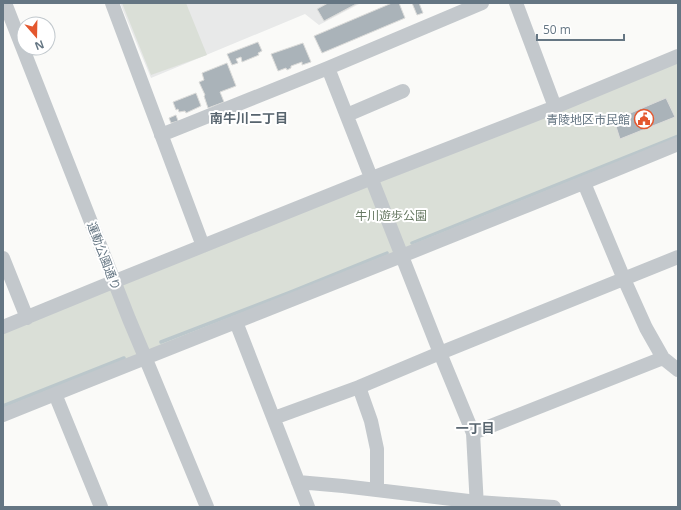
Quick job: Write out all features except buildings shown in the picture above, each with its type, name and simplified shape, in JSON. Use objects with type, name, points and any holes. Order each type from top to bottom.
[{"type":"street","name":"運動公園通り","points":[[5,3],[114,282],[207,507]]},
{"type":"street","points":[[112,3],[203,246]]},
{"type":"street","points":[[161,135],[328,68],[482,3]]},
{"type":"street","points":[[516,3],[555,107]]},
{"type":"street","points":[[3,327],[372,178],[555,107],[678,56]]},
{"type":"street","points":[[328,68],[473,433],[477,504]]},
{"type":"street","points":[[347,115],[403,91]]},
{"type":"street","points":[[3,415],[678,144]]},
{"type":"street","points":[[584,183],[646,328],[663,358],[678,370]]},
{"type":"street","points":[[274,418],[359,387],[678,257]]},
{"type":"street","points":[[3,258],[27,318]]},
{"type":"street","points":[[236,322],[308,507]]},
{"type":"street","points":[[473,433],[663,358]]},
{"type":"street","points":[[359,387],[371,422],[377,449],[377,490]]},
{"type":"street","points":[[55,394],[101,507]]},
{"type":"street","points":[[298,482],[377,490],[477,504],[554,507]]},
{"type":"shaded area","points":[[120,3],[361,3],[319,25],[305,14],[151,78]]},
{"type":"green space","points":[[122,3],[186,3],[207,55],[151,75]]},
{"type":"green space","name":"牛川遊歩公園","points":[[678,56],[678,144],[3,415],[3,327]]},
{"type":"waterway","points":[[412,243],[678,136]]},
{"type":"waterway","points":[[161,342],[387,253]]},
{"type":"waterway","points":[[3,406],[124,358]]},
{"type":"place","name":"青陵地区市民館","points":[[644,119]]},
{"type":"district","name":"南牛川二丁目","points":[[249,118]]},
{"type":"district","name":"一丁目","points":[[475,428]]}]
